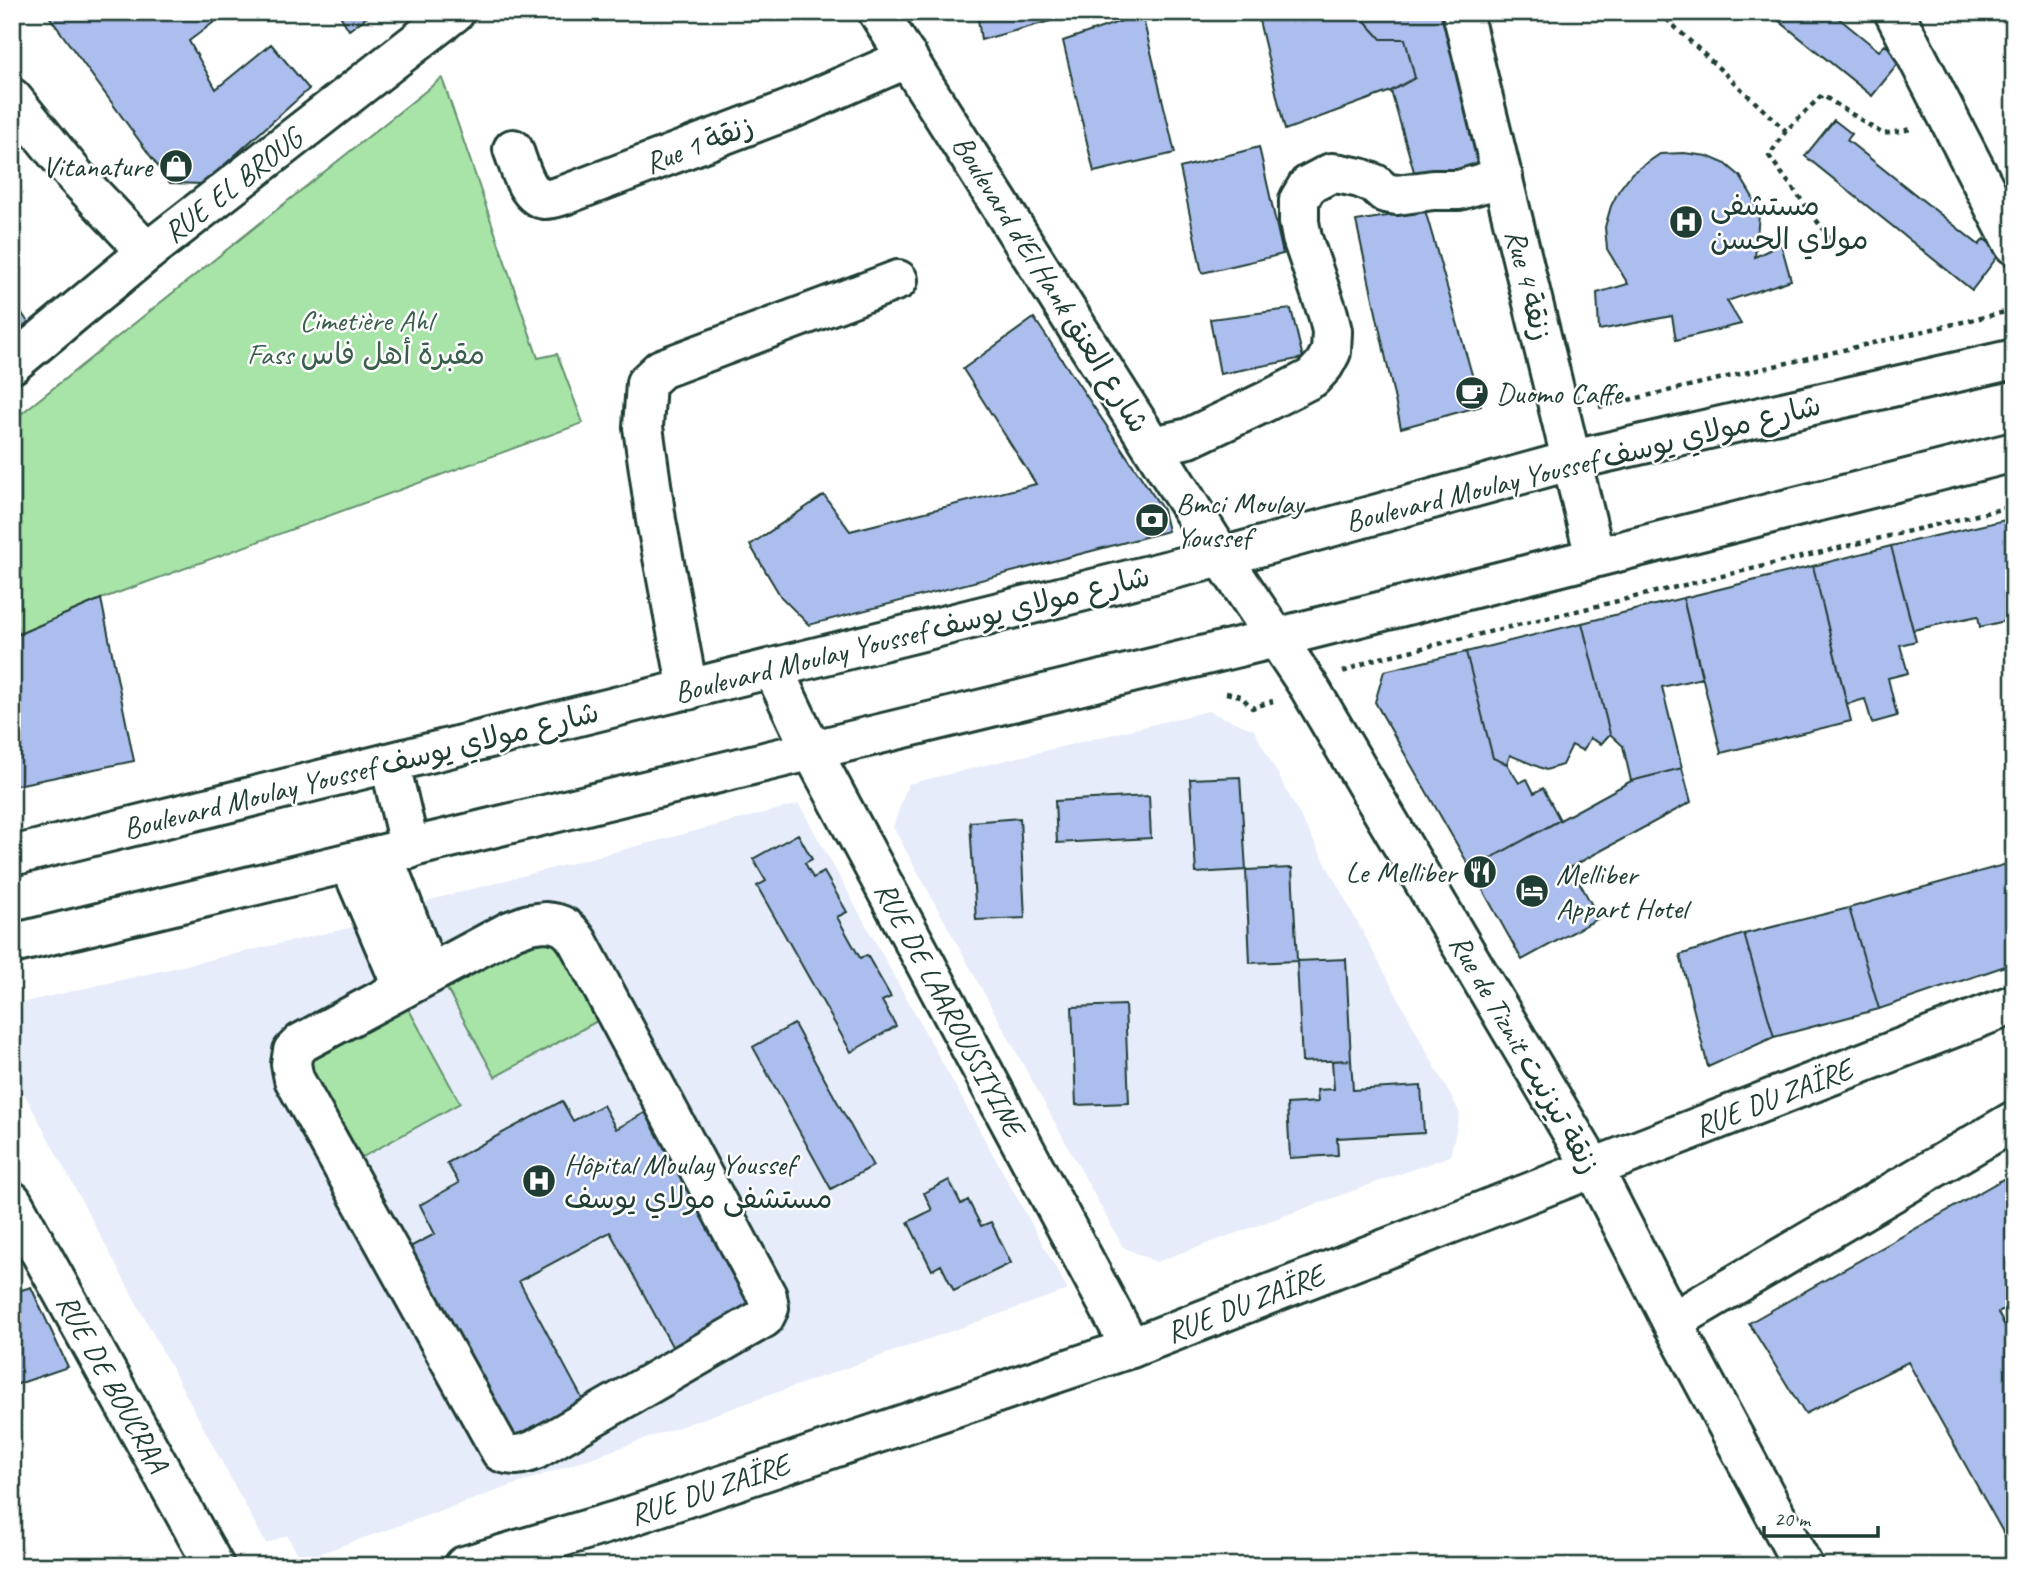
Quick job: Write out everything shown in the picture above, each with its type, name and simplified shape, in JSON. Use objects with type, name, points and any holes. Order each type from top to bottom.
[{"type":"street","name":"RUE EL BROUG","points":[[12,364],[147,252],[456,12]]},
{"type":"street","name":"Boulevard d'El Hank شارع العنق","points":[[878,12],[1222,557]]},
{"type":"street","name":"Rue 4 زنقة","points":[[1462,12],[1595,557]]},
{"type":"street","points":[[1894,12],[2014,245]]},
{"type":"street","name":"Rue 1 زنقة","points":[[513,149],[528,185],[542,199],[551,198],[791,109],[908,58]]},
{"type":"street","points":[[12,98],[76,177],[147,252]]},
{"type":"street","points":[[1153,446],[1189,438],[1265,402],[1312,378],[1324,365],[1331,352],[1332,331],[1299,222],[1299,200],[1308,185],[1331,173],[1341,174],[1360,177],[1375,184],[1385,193],[1397,195],[1459,190],[1503,177]]},
{"type":"street","points":[[688,690],[656,520],[643,427],[646,383],[661,369],[898,280]]},
{"type":"street","name":"Boulevard Moulay Youssef شارع مولاي يوسف","points":[[12,856],[1222,557],[1573,460],[2014,359]]},
{"type":"street","points":[[12,944],[1276,638],[2014,452]]},
{"type":"street","name":"Rue de Tiznit زنقة تيزنيت","points":[[1222,557],[1309,687],[1593,1168],[1803,1566]]},
{"type":"street","name":"RUE DE LAAROUSSIYINE","points":[[773,669],[812,751],[1131,1348]]},
{"type":"street","points":[[390,764],[381,856],[416,981]]},
{"type":"street","points":[[559,922],[571,931],[767,1296],[769,1308],[764,1318],[522,1455],[501,1452],[294,1079],[291,1064],[293,1051],[301,1044],[416,981],[510,931],[529,924],[559,922]]},
{"type":"street","name":"RUE DU ZAÏRE","points":[[464,1566],[619,1520],[1131,1348],[2014,1004]]},
{"type":"street","points":[[1672,1322],[2014,1121]]},
{"type":"street","name":"RUE DE BOUCRAA","points":[[12,1200],[214,1566]]},
{"type":"path","points":[[1659,12],[1786,131]]},
{"type":"path","points":[[1830,240],[1769,156],[1786,131],[1822,95],[1882,134],[1951,123]]},
{"type":"path","points":[[1561,416],[2014,310]]},
{"type":"path","points":[[1215,696],[1228,693],[1241,696],[1252,708],[1372,660],[2014,506]]},
{"type":"shaded area","points":[[1208,711],[1254,730],[1460,1113],[1450,1156],[1156,1262],[1123,1247],[893,827],[908,784]]},
{"type":"shaded area","name":"Hôpital Moulay Youssef مستشفى مولاي يوسف","points":[[799,804],[1068,1290],[301,1560],[287,1535],[266,1544],[12,1071],[12,1005],[353,927],[360,943],[430,900]]},
{"type":"green space","name":"Cimetière Ahl Fass مقبرة أهل فاس","points":[[442,78],[538,358],[557,354],[583,423],[101,599],[12,637],[12,421]]},
{"type":"green space","points":[[539,938],[550,939],[557,945],[599,1020],[495,1077],[447,989]]},
{"type":"green space","points":[[408,1008],[460,1103],[359,1159],[309,1068],[312,1061]]},
{"type":"building","points":[[46,12],[148,12],[150,15],[155,12],[220,12],[222,16],[189,41],[216,89],[271,44],[309,89],[203,184],[170,183]]},
{"type":"building","points":[[338,12],[374,12],[349,30]]},
{"type":"building","points":[[977,12],[1065,12],[1065,17],[981,40]]},
{"type":"building","points":[[1257,12],[1357,12],[1381,39],[1405,39],[1415,78],[1391,91],[1285,130]]},
{"type":"building","points":[[1357,12],[1446,12],[1485,169],[1415,175],[1391,91],[1415,78],[1405,39],[1381,39]]},
{"type":"building","points":[[1768,12],[1831,12],[1879,51],[1885,45],[1902,59],[1872,96]]},
{"type":"building","points":[[1142,14],[1175,153],[1094,172],[1063,41]]},
{"type":"building","points":[[1834,120],[1852,134],[1847,140],[1979,245],[1984,239],[2001,252],[1972,290],[1805,156]]},
{"type":"building","points":[[2014,134],[2014,158],[2004,139]]},
{"type":"building","points":[[1259,147],[1283,254],[1202,273],[1180,168]]},
{"type":"building","points":[[1660,154],[1707,156],[1726,164],[1740,176],[1759,215],[1755,257],[1781,244],[1791,280],[1727,301],[1741,324],[1676,340],[1672,316],[1599,330],[1597,293],[1628,284],[1607,249],[1605,227],[1611,206],[1632,173]]},
{"type":"building","points":[[1425,210],[1481,406],[1401,428],[1356,221]]},
{"type":"building","points":[[12,299],[28,322],[12,336]]},
{"type":"building","points":[[1291,309],[1303,358],[1220,374],[1210,319]]},
{"type":"building","points":[[1034,318],[1163,510],[1168,531],[809,625],[781,597],[750,545],[824,495],[850,531],[1036,484],[963,369]]},
{"type":"building","points":[[2014,518],[2014,607],[2006,609],[2009,620],[1980,627],[1978,616],[1913,630],[1891,546]]},
{"type":"building","points":[[1891,546],[1916,641],[1900,645],[1908,673],[1888,678],[1897,716],[1872,723],[1865,699],[1847,704],[1813,566]]},
{"type":"building","points":[[1813,566],[1851,721],[1721,753],[1683,598]]},
{"type":"building","points":[[1683,598],[1702,678],[1662,687],[1682,768],[1631,781],[1623,746],[1610,734],[1582,623]]},
{"type":"building","points":[[101,599],[134,761],[12,786],[12,637]]},
{"type":"building","points":[[1582,623],[1610,734],[1601,744],[1590,738],[1583,751],[1572,745],[1562,765],[1546,770],[1510,755],[1507,764],[1493,758],[1466,652]]},
{"type":"building","points":[[1466,652],[1493,758],[1507,764],[1519,783],[1527,779],[1534,793],[1543,788],[1560,820],[1471,869],[1375,702],[1384,671]]},
{"type":"building","points":[[1682,768],[1691,802],[1571,867],[1599,918],[1522,960],[1471,869],[1631,781]]},
{"type":"building","points":[[1240,777],[1246,870],[1196,873],[1190,779]]},
{"type":"building","points":[[1149,796],[1151,838],[1057,843],[1055,801]]},
{"type":"building","points":[[1020,818],[1025,918],[976,920],[970,822]]},
{"type":"building","points":[[798,834],[812,859],[805,863],[813,878],[824,872],[847,912],[837,917],[860,958],[867,955],[891,997],[882,1001],[896,1026],[851,1052],[757,886],[766,881],[753,859]]},
{"type":"building","points":[[2014,862],[2014,963],[1879,1009],[1849,908]]},
{"type":"building","points":[[1292,868],[1297,961],[1250,963],[1246,870]]},
{"type":"building","points":[[1849,908],[1879,1009],[1774,1037],[1744,934]]},
{"type":"building","points":[[1744,934],[1774,1037],[1708,1067],[1680,955]]},
{"type":"building","points":[[1346,959],[1351,1060],[1302,1062],[1297,961]]},
{"type":"building","points":[[1125,1005],[1129,1103],[1076,1105],[1072,1007]]},
{"type":"building","points":[[794,1024],[873,1166],[831,1189],[753,1047]]},
{"type":"building","points":[[1351,1060],[1353,1090],[1421,1086],[1424,1133],[1337,1138],[1338,1155],[1290,1158],[1287,1104],[1318,1102],[1317,1090],[1334,1089],[1332,1061]]},
{"type":"building","points":[[562,1101],[573,1121],[603,1105],[616,1129],[646,1112],[751,1308],[674,1350],[610,1232],[519,1281],[583,1400],[512,1438],[410,1247],[435,1234],[420,1205],[459,1183],[447,1163]]},
{"type":"building","points":[[2014,1173],[2014,1305],[1998,1313],[2014,1343],[2014,1552],[1908,1362],[1805,1414],[1749,1323]]},
{"type":"building","points":[[949,1180],[961,1204],[968,1200],[981,1226],[991,1222],[1011,1263],[954,1291],[941,1265],[932,1270],[908,1222],[932,1210],[924,1193]]},
{"type":"building","points":[[31,1287],[68,1367],[12,1386],[12,1293]]},
{"type":"place","name":"Vitanature","points":[[176,166]]},
{"type":"place","name":"مستشفى مولاي الحسن","points":[[1686,222]]},
{"type":"place","name":"Duomo Caffe","points":[[1472,393]]},
{"type":"place","name":"Bmci Moulay Youssef","points":[[1152,520]]},
{"type":"place","name":"Le Melliber","points":[[1480,872]]},
{"type":"place","name":"Melliber Appart Hotel","points":[[1532,891]]},
{"type":"place","name":"Hôpital Moulay Youssef مستشفى مولاي يوسف","points":[[539,1181]]}]
